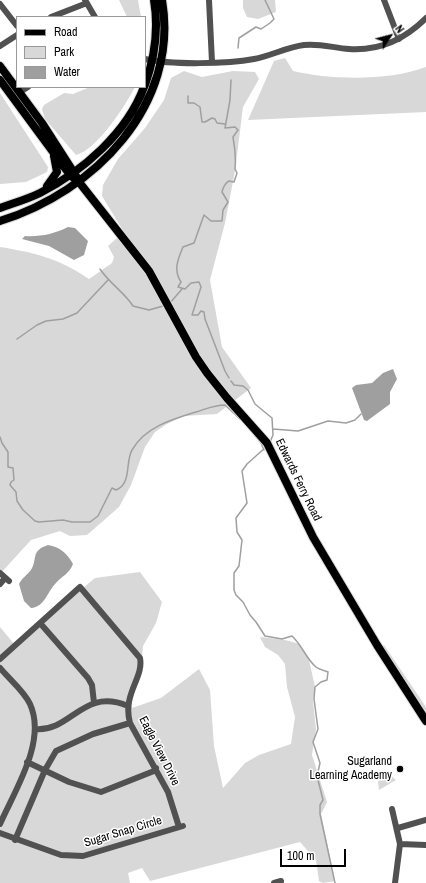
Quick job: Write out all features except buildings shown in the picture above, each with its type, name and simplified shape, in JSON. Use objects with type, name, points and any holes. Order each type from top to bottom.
[{"type":"main road","points":[[0,221],[43,205],[79,182],[126,137],[149,99],[156,35],[154,0]]},
{"type":"main road","points":[[146,83],[165,27],[162,0]]},
{"type":"main road","points":[[0,66],[16,87]]},
{"type":"main road","points":[[0,80],[49,146],[72,173]]},
{"type":"main road","points":[[17,88],[72,173]]},
{"type":"main road","points":[[0,208],[42,192],[72,173],[118,131],[134,108],[144,88]]},
{"type":"main road","points":[[42,192],[57,172],[55,158],[49,146]]},
{"type":"main road","name":"Edwards Ferry Road","points":[[72,173],[149,271],[207,373],[268,445],[313,537],[377,645],[426,721]]},
{"type":"street","points":[[209,0],[212,62]]},
{"type":"street","points":[[384,0],[399,39]]},
{"type":"street","points":[[53,16],[86,2],[94,16]]},
{"type":"street","points":[[0,4],[16,25]]},
{"type":"street","points":[[153,60],[212,62],[254,59],[286,49],[306,45],[326,45],[349,49],[370,48],[399,39],[426,18]]},
{"type":"street","points":[[0,46],[16,36]]},
{"type":"street","points":[[20,92],[26,88]]},
{"type":"street","points":[[0,584],[5,577]]},
{"type":"street","name":"Eagle View Drive","points":[[40,623],[80,588],[140,658],[140,667],[129,698],[128,713],[130,723],[168,792],[181,827]]},
{"type":"street","points":[[0,659],[40,623],[88,678],[92,685],[94,703]]},
{"type":"street","points":[[0,668],[30,704],[35,729],[31,753],[0,824]]},
{"type":"street","points":[[35,729],[43,730],[56,725],[84,707],[100,701],[111,700],[128,706]]},
{"type":"street","points":[[16,840],[45,770],[54,754],[62,748],[93,734],[130,723]]},
{"type":"street","points":[[27,762],[69,782],[101,792],[154,772],[156,768]]},
{"type":"street","points":[[392,809],[398,828],[400,844],[395,883]]},
{"type":"street","points":[[398,828],[426,820]]},
{"type":"street","name":"Sugar Snap Circle","points":[[0,834],[61,855],[83,856],[181,827]]},
{"type":"street","points":[[400,844],[426,845]]},
{"type":"street","points":[[274,883],[282,881]]},
{"type":"green space","points":[[119,0],[138,0],[141,16],[127,16]]},
{"type":"green space","points":[[243,0],[275,0],[276,12],[258,19],[247,17],[243,8]]},
{"type":"green space","points":[[285,58],[293,71],[325,76],[360,78],[378,77],[411,72],[426,67],[426,112],[248,120],[274,61]]},
{"type":"green space","points":[[184,71],[202,77],[233,71],[255,72],[259,79],[243,107],[235,171],[225,223],[210,280],[222,347],[251,388],[217,414],[184,416],[167,424],[155,432],[145,447],[131,485],[119,507],[87,535],[70,536],[60,531],[31,540],[0,574],[0,247],[46,257],[67,266],[89,279],[112,263],[114,257],[108,246],[124,232],[102,196],[103,185],[118,159],[145,128],[164,100],[171,78]]},
{"type":"green space","points":[[88,88],[134,88],[125,105],[110,126],[93,145],[76,155],[45,119],[42,109],[44,105],[64,93],[73,94]]},
{"type":"green space","points":[[0,93],[48,167],[47,172],[26,182],[0,184]]},
{"type":"green space","points":[[140,572],[162,602],[156,623],[143,646],[142,658],[130,694],[132,708],[161,698],[199,669],[210,690],[214,746],[223,788],[245,763],[259,755],[291,744],[295,717],[287,687],[285,664],[278,655],[265,647],[260,637],[285,640],[300,644],[309,660],[315,687],[313,701],[316,729],[312,755],[327,802],[321,814],[335,881],[323,883],[319,881],[316,860],[300,842],[150,881],[142,868],[128,873],[130,883],[0,883],[0,627],[15,645],[95,578]]},
{"type":"green space","points":[[384,645],[426,707],[426,716],[382,647]]},
{"type":"green space","points":[[385,775],[390,775],[396,780],[379,790],[378,782]]},
{"type":"water","points":[[68,227],[75,228],[88,241],[84,255],[74,260],[49,246],[22,239],[25,236],[36,236],[57,232]]},
{"type":"water","points":[[393,369],[397,379],[390,392],[390,404],[367,421],[364,420],[352,388],[356,385],[372,383],[383,373]]},
{"type":"water","points":[[48,545],[63,551],[73,564],[67,573],[53,587],[43,602],[36,607],[31,608],[24,601],[19,584],[31,570],[35,556],[39,550]]},
{"type":"waterway","points":[[238,48],[239,38],[256,27],[261,29],[274,19],[265,0]]},
{"type":"waterway","points":[[229,378],[205,319],[204,312],[201,311],[198,315],[192,315],[201,287],[199,282],[191,283],[185,289],[178,287],[181,282],[177,273],[177,264],[183,247],[194,243],[204,215],[211,221],[222,221],[223,210],[228,202],[222,190],[229,181],[234,182],[237,173],[235,169],[233,137],[238,130],[235,127],[225,128],[230,100],[231,80]]},
{"type":"waterway","points":[[188,96],[188,103],[194,103],[200,107],[202,122],[212,118],[215,119],[217,123],[225,124]]},
{"type":"waterway","points":[[100,269],[133,306],[149,310],[163,306]]},
{"type":"waterway","points":[[17,339],[37,325],[46,321],[63,319],[77,313],[108,280]]},
{"type":"waterway","points":[[170,303],[182,289]]},
{"type":"waterway","points":[[231,381],[234,385],[243,386],[248,390],[255,404],[272,418],[273,435],[270,442]]},
{"type":"waterway","points":[[0,437],[8,452],[8,467],[13,468],[14,480],[10,485],[16,492],[17,501],[23,510],[35,521],[39,522],[63,520],[72,522],[90,522],[98,516],[112,488],[116,490],[124,483],[132,450],[144,435],[169,421],[210,407],[221,405],[225,405],[240,419]]},
{"type":"waterway","points":[[273,429],[298,431],[328,421],[346,423],[355,420],[361,414]]},
{"type":"waterway","points":[[252,432],[261,443],[264,450]]},
{"type":"waterway","points":[[266,447],[247,464],[242,471],[247,503],[236,518],[237,532],[242,540],[239,566],[234,573],[234,590],[265,636],[282,639],[292,636],[313,664],[319,669],[328,672],[327,680],[321,682],[315,687],[314,699],[318,729],[313,742],[320,763],[317,776],[323,800],[320,805],[320,814],[335,883]]},
{"type":"place","name":"Sugarland Learning Academy","points":[[400,769]]}]
